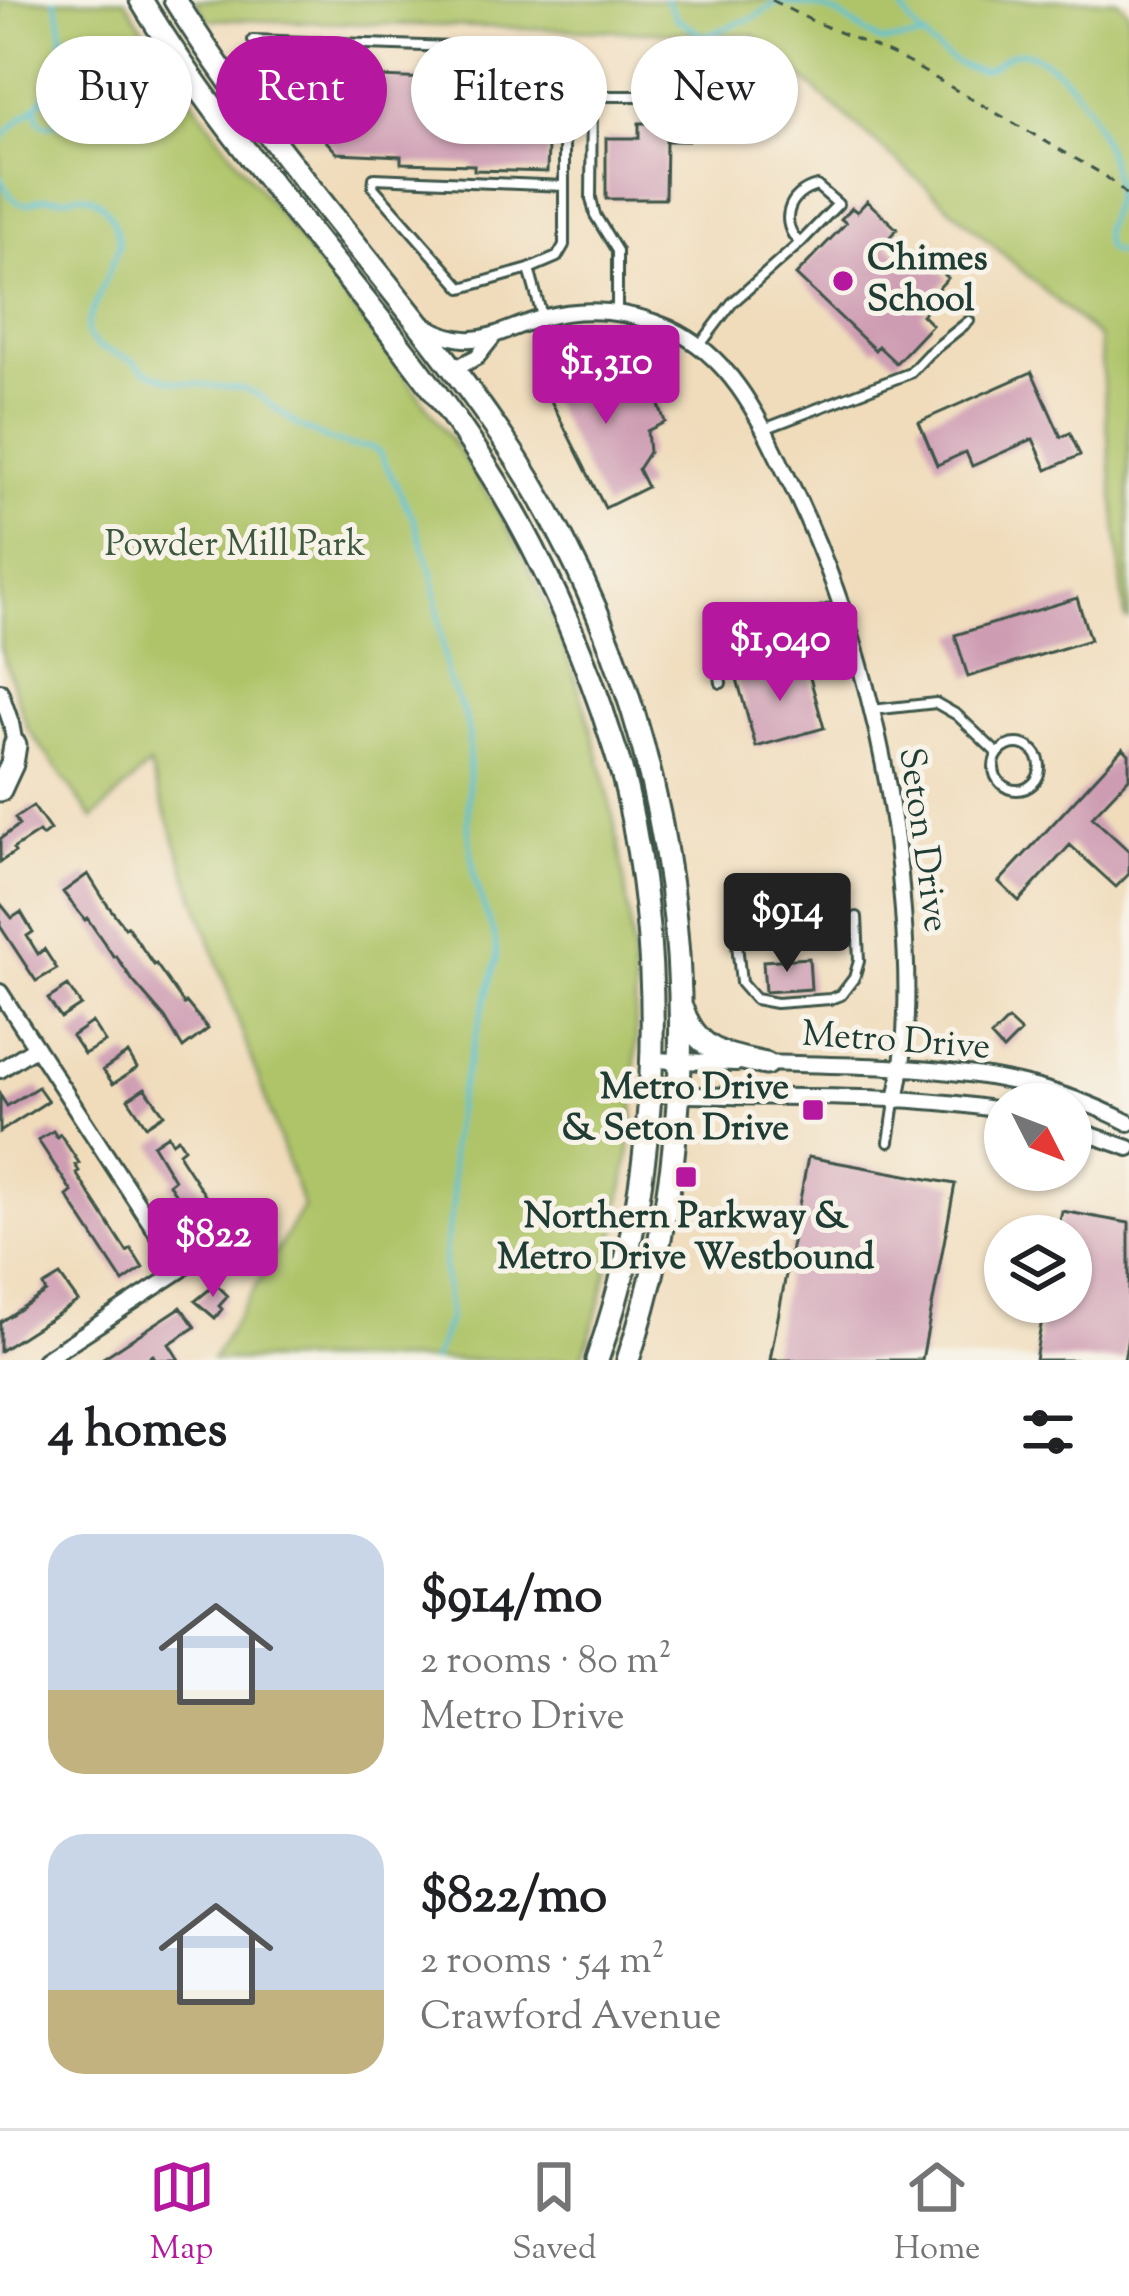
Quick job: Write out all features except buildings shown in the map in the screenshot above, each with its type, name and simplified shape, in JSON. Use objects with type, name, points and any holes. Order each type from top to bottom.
[{"type":"main road","points":[[141,0],[216,111],[480,456],[538,557],[574,634],[615,745],[643,887],[651,1060],[644,1154],[628,1250],[596,1360]]},
{"type":"main road","points":[[176,0],[241,94],[454,369],[537,491],[588,590],[621,673],[663,833],[677,944],[681,1061],[665,1212],[628,1360]]},
{"type":"main road","points":[[422,376],[454,369]]},
{"type":"main road","points":[[0,790],[15,745]]},
{"type":"main road","points":[[680,1005],[690,1027],[712,1050],[766,1064]]},
{"type":"street","name":"Seton Drive","points":[[415,319],[460,340],[493,337],[542,318],[585,311],[617,313],[668,327],[700,345],[739,385],[808,518],[871,710],[890,795],[908,969],[903,1067],[896,1101]]},
{"type":"street","name":"Seton Drive","points":[[454,369],[478,357],[493,337]]},
{"type":"street","points":[[0,691],[15,745]]},
{"type":"street","points":[[0,992],[181,1270],[44,1360]]},
{"type":"street","points":[[0,1070],[37,1047]]},
{"type":"street","name":"Metro Drive","points":[[651,1060],[903,1067],[982,1075],[1040,1086],[1129,1123]]},
{"type":"street","name":"Metro Drive","points":[[649,1093],[984,1107]]},
{"type":"street","points":[[1092,1135],[1129,1148]]},
{"type":"lane","points":[[387,45],[564,51],[564,186],[564,245],[556,257],[529,269],[462,288],[373,187],[374,178],[564,186]]},
{"type":"lane","points":[[617,313],[617,251],[595,215],[591,198],[592,96],[631,96]]},
{"type":"lane","points":[[700,345],[732,302],[800,244],[838,204],[817,186],[802,191],[789,209],[789,230],[800,244]]},
{"type":"lane","points":[[529,269],[542,318]]},
{"type":"lane","points":[[764,429],[910,373],[969,321]]},
{"type":"lane","points":[[722,683],[717,655],[839,606]]},
{"type":"lane","points":[[871,710],[936,703],[998,754]]},
{"type":"lane","points":[[1010,745],[1028,747],[1039,762],[1034,782],[1021,790],[1003,785],[994,772],[998,754],[1010,745]]},
{"type":"lane","points":[[735,924],[741,983],[755,999],[776,1003],[841,995],[859,961],[857,916]]},
{"type":"lane","points":[[889,1142],[896,1101]]},
{"type":"path","points":[[772,0],[909,63],[1104,176],[1129,197]]},
{"type":"green space","name":"Powder Mill Park","points":[[0,0],[125,0],[149,36],[36,36],[36,144],[192,144],[192,98],[216,131],[216,144],[226,144],[479,481],[521,552],[585,707],[623,872],[636,1040],[627,1166],[604,1287],[581,1360],[212,1360],[303,1207],[149,765],[93,819],[27,727],[0,647]]},
{"type":"green space","points":[[195,0],[1117,0],[1129,12],[1129,620],[1125,618],[1099,338],[798,74],[798,36],[207,19]]},
{"type":"waterway","points":[[0,142],[44,97],[58,71],[62,29],[55,0]]},
{"type":"waterway","points":[[666,0],[677,19],[704,36],[755,17],[781,0]]},
{"type":"waterway","points":[[899,0],[921,34],[955,62],[984,70],[1011,54],[1028,54],[1068,81],[1096,124],[1112,172],[1114,198],[1105,242],[1108,250],[1129,256]]},
{"type":"waterway","points":[[781,2],[837,14],[881,42],[926,38]]},
{"type":"waterway","points":[[0,176],[20,203],[82,195],[98,201],[109,214],[119,246],[87,325],[88,336],[98,347],[176,382],[244,389],[326,439],[371,447],[380,453],[413,518],[433,575],[447,677],[469,736],[468,825],[475,882],[495,938],[497,959],[458,1100],[444,1271],[449,1318],[433,1360]]},
{"type":"place","name":"Chimes School","points":[[843,281]]},
{"type":"place","name":"Metro Drive & Seton Drive","points":[[813,1110]]},
{"type":"place","name":"Northern Parkway & Metro Drive Westbound","points":[[686,1177]]}]
